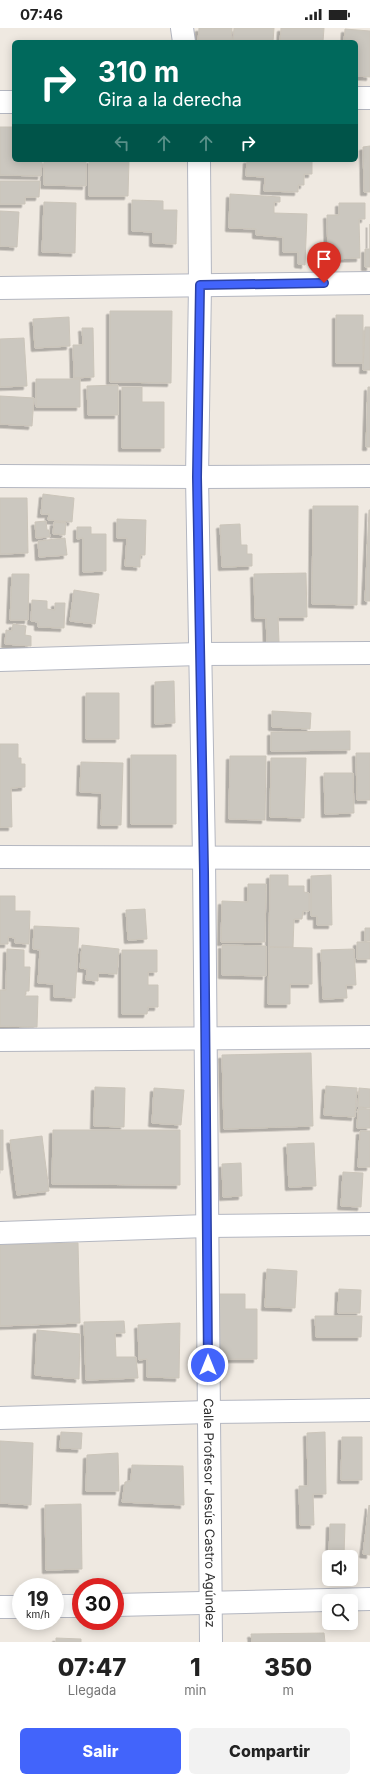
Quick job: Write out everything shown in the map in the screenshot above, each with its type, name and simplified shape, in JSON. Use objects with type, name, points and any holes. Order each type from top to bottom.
[{"type":"street","points":[[182,28],[184,40]]},
{"type":"street","points":[[358,98],[370,98]]},
{"type":"street","points":[[0,102],[12,102]]},
{"type":"street","name":"Calle Profesor Jesús Castro Agúndez","points":[[199,162],[200,285],[197,477],[204,857],[211,1642]]},
{"type":"street","points":[[0,288],[370,283]]},
{"type":"street","points":[[0,476],[370,476]]},
{"type":"street","points":[[0,660],[200,654],[370,653]]},
{"type":"street","points":[[0,857],[370,858]]},
{"type":"street","points":[[0,1040],[370,1037]]},
{"type":"street","points":[[0,1233],[207,1226],[370,1224]]},
{"type":"street","points":[[0,1418],[209,1412],[370,1410]]},
{"type":"street","points":[[124,1605],[370,1600]]},
{"type":"street","points":[[0,1607],[12,1607]]},
{"type":"building","points":[[199,28],[232,28],[231,40],[198,40]]},
{"type":"building","points":[[234,28],[274,28],[273,40],[233,40]]},
{"type":"building","points":[[281,28],[324,28],[323,40],[280,40]]},
{"type":"building","points":[[345,29],[370,31],[370,77],[358,76],[358,40],[344,40]]},
{"type":"building","points":[[0,127],[12,127],[12,162],[42,162],[41,176],[0,175]]},
{"type":"building","points":[[370,146],[370,192],[364,192],[363,147]]},
{"type":"building","points":[[44,162],[86,162],[86,186],[44,185]]},
{"type":"building","points":[[89,162],[129,162],[128,196],[89,196]]},
{"type":"building","points":[[247,162],[312,162],[312,174],[304,174],[304,185],[298,185],[298,192],[264,191],[265,177],[246,176]]},
{"type":"building","points":[[0,181],[40,181],[39,197],[25,197],[25,204],[0,204]]},
{"type":"building","points":[[230,194],[280,197],[280,202],[274,202],[274,213],[307,214],[305,265],[298,264],[298,252],[283,252],[283,237],[256,235],[256,229],[229,228]]},
{"type":"building","points":[[132,200],[163,201],[163,210],[177,210],[176,244],[153,243],[153,232],[132,231]]},
{"type":"building","points":[[44,202],[76,203],[75,253],[42,252]]},
{"type":"building","points":[[339,203],[365,203],[365,219],[359,219],[360,258],[328,259],[327,215],[339,215]]},
{"type":"building","points":[[0,211],[19,212],[17,247],[0,246]]},
{"type":"building","points":[[365,249],[370,249],[370,267],[365,267]]},
{"type":"building","points":[[110,311],[172,311],[171,383],[110,382]]},
{"type":"building","points":[[336,315],[363,315],[363,363],[336,363]]},
{"type":"building","points":[[69,317],[70,346],[35,348],[33,319]]},
{"type":"building","points":[[365,327],[370,327],[370,370],[363,370]]},
{"type":"building","points":[[82,328],[93,328],[94,377],[74,378],[73,345],[83,345]]},
{"type":"building","points":[[24,338],[27,386],[0,387],[0,339]]},
{"type":"building","points":[[36,379],[80,379],[80,407],[36,407]]},
{"type":"building","points":[[118,385],[118,415],[88,415],[87,386]]},
{"type":"building","points":[[122,387],[142,387],[142,402],[164,402],[164,448],[122,448]]},
{"type":"building","points":[[368,387],[370,387],[370,447],[366,447]]},
{"type":"building","points":[[0,396],[34,398],[32,426],[0,424]]},
{"type":"building","points":[[43,494],[74,498],[72,522],[48,520],[49,514],[41,514]]},
{"type":"building","points":[[0,498],[27,498],[28,553],[0,554]]},
{"type":"building","points":[[313,506],[358,506],[357,605],[312,604]]},
{"type":"building","points":[[369,510],[370,601],[365,601]]},
{"type":"building","points":[[117,519],[146,520],[145,555],[140,555],[140,567],[125,566],[127,538],[117,538]]},
{"type":"building","points":[[46,521],[47,530],[49,530],[50,537],[36,538],[35,522]]},
{"type":"building","points":[[54,522],[66,523],[65,535],[53,534]]},
{"type":"building","points":[[240,524],[241,545],[247,545],[247,554],[252,554],[252,566],[222,567],[220,525]]},
{"type":"building","points":[[77,527],[91,527],[91,534],[106,534],[106,571],[83,572],[83,538],[77,539]]},
{"type":"building","points":[[65,538],[67,555],[39,557],[38,541]]},
{"type":"building","points":[[306,573],[307,617],[278,617],[279,642],[267,642],[266,618],[255,618],[254,574]]},
{"type":"building","points":[[12,574],[29,574],[28,620],[10,620]]},
{"type":"building","points":[[74,590],[99,594],[95,624],[70,621]]},
{"type":"building","points":[[32,600],[47,601],[47,609],[55,610],[55,603],[65,603],[64,628],[38,627],[38,622],[31,621]]},
{"type":"building","points":[[13,624],[26,626],[25,635],[31,636],[31,646],[5,644],[6,630],[12,631]]},
{"type":"building","points":[[174,681],[175,723],[155,724],[155,682]]},
{"type":"building","points":[[86,693],[119,693],[119,739],[86,739]]},
{"type":"building","points":[[272,711],[311,713],[310,729],[272,727]]},
{"type":"building","points":[[350,731],[350,750],[271,751],[271,732]]},
{"type":"building","points":[[0,744],[18,744],[18,758],[21,758],[21,764],[25,764],[25,787],[11,788],[12,827],[0,827]]},
{"type":"building","points":[[356,753],[370,753],[370,800],[357,800]]},
{"type":"building","points":[[131,755],[176,755],[176,824],[131,824]]},
{"type":"building","points":[[230,756],[266,756],[265,820],[229,819]]},
{"type":"building","points":[[271,758],[306,758],[304,818],[270,817]]},
{"type":"building","points":[[81,762],[123,763],[121,825],[101,825],[102,793],[80,792]]},
{"type":"building","points":[[324,773],[353,773],[354,813],[325,814]]},
{"type":"building","points":[[270,875],[288,875],[288,886],[304,886],[304,892],[309,893],[309,911],[303,911],[302,919],[294,919],[293,947],[269,947]]},
{"type":"building","points":[[331,875],[332,925],[317,925],[317,916],[311,916],[311,876]]},
{"type":"building","points":[[248,884],[266,884],[265,942],[221,942],[222,901],[248,902]]},
{"type":"building","points":[[0,896],[15,896],[15,911],[30,911],[29,944],[15,943],[15,938],[8,937],[8,944],[0,944]]},
{"type":"building","points":[[145,909],[147,939],[128,940],[126,910]]},
{"type":"building","points":[[34,926],[79,928],[75,998],[54,997],[54,984],[38,983],[40,950],[33,949]]},
{"type":"building","points":[[365,928],[370,928],[370,941],[365,941]]},
{"type":"building","points":[[357,942],[370,942],[370,959],[357,959]]},
{"type":"building","points":[[82,945],[119,949],[117,974],[98,973],[98,981],[86,980],[87,969],[80,968]]},
{"type":"building","points":[[222,945],[266,946],[266,976],[222,975]]},
{"type":"building","points":[[269,947],[312,948],[312,984],[290,984],[290,1004],[268,1004]]},
{"type":"building","points":[[7,949],[24,950],[24,967],[30,967],[29,991],[26,991],[25,996],[38,996],[37,1027],[0,1026],[0,990],[6,990]]},
{"type":"building","points":[[354,949],[356,985],[346,985],[347,998],[323,999],[321,950]]},
{"type":"building","points":[[122,950],[157,950],[157,972],[148,972],[148,985],[158,985],[158,1007],[148,1007],[147,1014],[122,1014]]},
{"type":"building","points":[[311,1053],[313,1126],[224,1129],[222,1055]]},
{"type":"building","points":[[326,1086],[357,1088],[355,1117],[324,1115]]},
{"type":"building","points":[[95,1087],[125,1088],[124,1127],[94,1126]]},
{"type":"building","points":[[154,1088],[184,1090],[181,1125],[152,1123]]},
{"type":"building","points":[[359,1088],[370,1089],[370,1108],[358,1107]]},
{"type":"building","points":[[358,1109],[370,1109],[370,1128],[357,1128]]},
{"type":"building","points":[[0,1130],[3,1130],[3,1170],[0,1170]]},
{"type":"building","points":[[53,1130],[180,1130],[180,1185],[52,1184]]},
{"type":"building","points":[[360,1131],[370,1131],[370,1167],[358,1167]]},
{"type":"building","points":[[42,1136],[49,1191],[17,1195],[10,1140]]},
{"type":"building","points":[[314,1143],[316,1186],[289,1187],[287,1144]]},
{"type":"building","points":[[241,1163],[242,1196],[223,1197],[222,1164]]},
{"type":"building","points":[[343,1172],[363,1173],[361,1207],[341,1206]]},
{"type":"building","points":[[78,1243],[80,1323],[0,1326],[0,1245]]},
{"type":"building","points":[[267,1269],[297,1271],[295,1308],[265,1307]]},
{"type":"building","points":[[339,1289],[361,1290],[360,1313],[338,1313]]},
{"type":"building","points":[[216,1294],[245,1294],[245,1309],[257,1309],[257,1359],[216,1359]]},
{"type":"building","points":[[315,1316],[362,1316],[361,1337],[316,1337]]},
{"type":"building","points":[[124,1321],[125,1333],[115,1333],[116,1357],[136,1357],[138,1378],[86,1380],[84,1322]]},
{"type":"building","points":[[180,1323],[179,1378],[147,1377],[147,1359],[139,1360],[138,1325]]},
{"type":"building","points":[[37,1330],[80,1334],[79,1379],[35,1375]]},
{"type":"building","points":[[61,1432],[82,1433],[81,1449],[60,1448]]},
{"type":"building","points":[[325,1432],[326,1494],[313,1494],[314,1525],[300,1525],[299,1486],[308,1486],[307,1433]]},
{"type":"building","points":[[342,1437],[362,1437],[362,1480],[341,1480]]},
{"type":"building","points":[[0,1441],[33,1443],[31,1505],[0,1503]]},
{"type":"building","points":[[118,1453],[119,1491],[86,1491],[87,1455]]},
{"type":"building","points":[[132,1465],[183,1466],[184,1505],[122,1502],[125,1482],[131,1481]]},
{"type":"building","points":[[81,1504],[82,1569],[46,1570],[45,1505]]},
{"type":"building","points":[[369,1505],[370,1506],[370,1555],[363,1554]]},
{"type":"building","points":[[330,1524],[345,1524],[344,1550],[329,1550]]},
{"type":"building","points":[[324,1633],[325,1642],[252,1642],[251,1634]]},
{"type":"building","points":[[56,1638],[81,1639],[81,1642],[56,1642]]},
{"type":"route","points":[[208,1365],[204,872],[197,477],[200,285],[324,283]]}]
